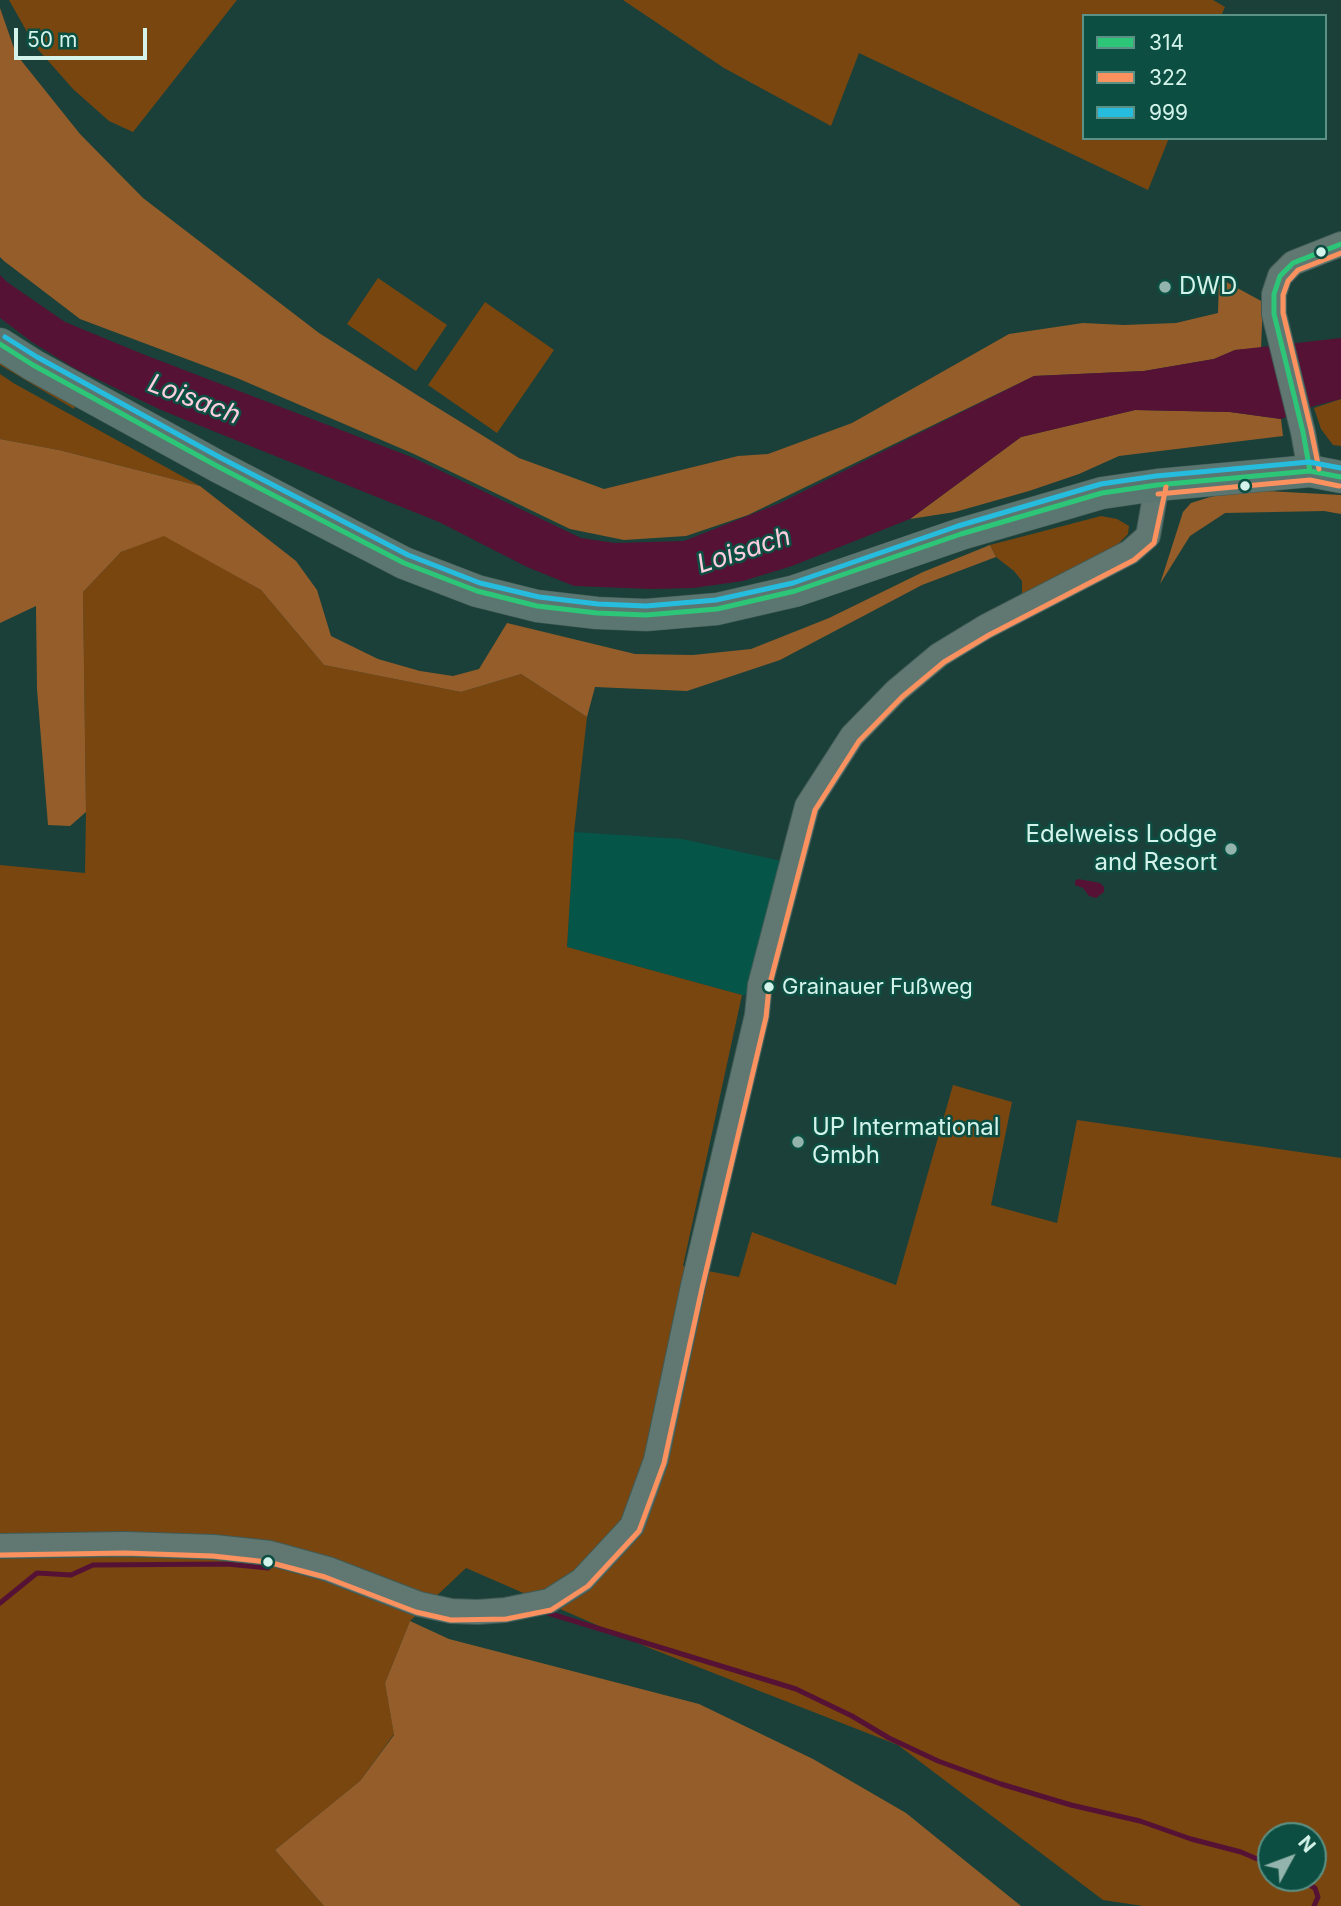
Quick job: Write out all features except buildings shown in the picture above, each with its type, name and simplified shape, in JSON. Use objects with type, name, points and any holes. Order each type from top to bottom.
[{"type":"main road","points":[[0,344],[33,365],[217,466],[404,564],[477,591],[537,606],[597,613],[646,615],[730,606],[795,591],[961,534],[1102,493],[1157,485],[1310,471],[1341,477]]},
{"type":"street","points":[[1310,471],[1274,314],[1276,286],[1286,268],[1293,262],[1341,244]]},
{"type":"street","points":[[0,1546],[138,1544],[214,1547],[270,1553],[328,1569],[419,1604],[451,1611],[505,1610],[549,1601],[582,1580],[632,1526],[656,1460],[696,1274],[757,1016],[760,985],[807,806],[852,736],[896,691],[939,655],[985,626],[1130,552],[1148,536],[1157,485]]},
{"type":"shaded area","points":[[9,0],[237,0],[133,132],[109,121],[73,89],[35,46]]},
{"type":"shaded area","points":[[623,0],[1213,0],[1225,7],[1222,14],[1082,14],[1082,140],[1168,140],[1148,190],[859,53],[831,126],[724,68]]},
{"type":"shaded area","points":[[0,8],[16,54],[80,134],[143,198],[319,333],[417,395],[519,458],[604,489],[738,456],[768,454],[852,423],[1009,334],[1083,323],[1176,323],[1218,313],[1219,278],[1263,302],[1261,348],[1235,350],[1214,359],[1144,371],[1034,376],[748,515],[686,536],[624,540],[570,529],[414,454],[237,378],[80,319],[4,261],[0,257]]},
{"type":"shaded area","points":[[378,278],[447,325],[416,371],[347,324]]},
{"type":"shaded area","points":[[485,302],[554,350],[497,433],[428,385]]},
{"type":"shaded area","points":[[0,356],[77,400],[74,409],[0,365]]},
{"type":"shaded area","points":[[0,374],[200,486],[59,450],[0,439]]},
{"type":"shaded area","points":[[1341,399],[1341,446],[1333,445],[1321,429],[1314,408]]},
{"type":"shaded area","points":[[1135,410],[1230,412],[1281,419],[1283,436],[1119,456],[1079,474],[1029,491],[955,512],[910,519],[1021,437]]},
{"type":"shaded area","points":[[0,439],[59,450],[200,486],[296,561],[317,590],[331,636],[378,659],[420,671],[453,676],[479,669],[507,623],[635,654],[693,655],[751,649],[829,618],[923,572],[990,545],[996,557],[922,585],[780,660],[687,691],[595,687],[587,717],[521,674],[461,692],[324,665],[261,590],[164,536],[121,552],[83,592],[86,812],[70,826],[48,825],[37,689],[36,606],[0,623]]},
{"type":"shaded area","points":[[1267,491],[1341,495],[1341,514],[1324,511],[1225,513],[1190,536],[1160,584],[1183,512],[1191,503],[1220,494]]},
{"type":"shaded area","points":[[1101,516],[1117,519],[1129,526],[1128,534],[1116,546],[985,627],[1022,593],[1022,581],[996,557],[990,545]]},
{"type":"shaded area","points":[[164,535],[261,590],[324,665],[461,692],[521,674],[587,717],[574,832],[567,947],[742,995],[683,1266],[739,1277],[752,1232],[896,1285],[953,1085],[1012,1102],[991,1205],[1057,1223],[1077,1120],[1341,1158],[1341,1906],[1143,1906],[1103,1900],[898,1745],[652,1649],[466,1568],[410,1621],[385,1683],[394,1734],[360,1781],[275,1850],[324,1906],[0,1906],[0,865],[85,873],[83,592],[121,552]]},
{"type":"shaded area","points":[[574,832],[682,839],[799,865],[770,997],[742,995],[567,947]]},
{"type":"shaded area","points":[[410,1621],[449,1639],[699,1704],[813,1759],[906,1813],[1021,1906],[324,1906],[275,1850],[360,1781],[394,1735],[385,1683]]},
{"type":"water","name":"Loisach","points":[[0,275],[65,322],[414,458],[581,538],[615,543],[684,541],[780,503],[1034,376],[1144,371],[1214,359],[1235,350],[1341,338],[1341,399],[1281,419],[1230,412],[1135,410],[1021,437],[910,519],[792,566],[743,581],[693,588],[574,586],[527,567],[439,522],[161,410],[74,368],[0,318]]},
{"type":"water","points":[[1078,879],[1100,883],[1104,892],[1096,898],[1089,896],[1083,888],[1075,885]]},
{"type":"waterway","points":[[0,1603],[37,1573],[71,1575],[93,1565],[227,1564],[268,1568]]},
{"type":"waterway","points":[[548,1613],[796,1689],[938,1761],[1001,1784],[1071,1805],[1140,1821],[1257,1859]]},
{"type":"waterway","points":[[1314,1906],[1318,1897],[1316,1892]]},
{"type":"transit line","name":"314","points":[[1310,471],[1274,314],[1274,294],[1280,276],[1293,263],[1341,244]]},
{"type":"transit line","name":"322","points":[[1319,469],[1283,313],[1283,295],[1288,281],[1298,270],[1341,253]]},
{"type":"transit line","name":"999","points":[[5,337],[221,458],[408,555],[480,583],[539,597],[598,604],[646,606],[716,600],[793,583],[958,526],[1101,484],[1156,476],[1309,462],[1341,468]]},
{"type":"transit line","name":"314","points":[[0,344],[33,365],[217,466],[404,563],[477,591],[537,606],[597,613],[646,615],[717,609],[795,591],[961,534],[1102,493],[1157,485],[1310,471],[1341,477]]},
{"type":"transit line","name":"322","points":[[1158,494],[1310,480],[1339,486]]},
{"type":"transit line","name":"322","points":[[0,1555],[125,1553],[213,1556],[268,1562],[325,1577],[416,1612],[451,1620],[506,1619],[551,1610],[588,1586],[639,1531],[664,1463],[766,1017],[769,987],[815,810],[859,741],[902,697],[944,662],[989,635],[1134,560],[1154,543],[1166,487]]},
{"type":"place","name":"DWD","points":[[1165,287]]},
{"type":"place","name":"Edelweiss Lodge and Resort","points":[[1231,849]]},
{"type":"place","name":"Grainauer Fußweg","points":[[769,987]]},
{"type":"place","name":"UP Intermational Gmbh","points":[[798,1142]]}]
